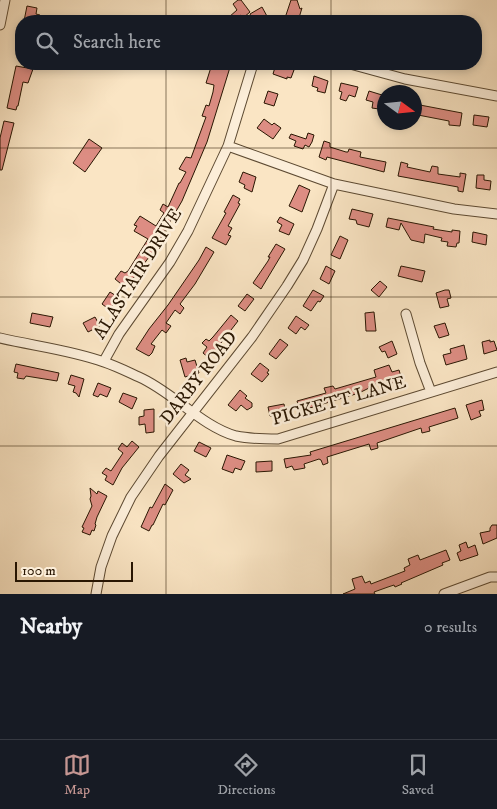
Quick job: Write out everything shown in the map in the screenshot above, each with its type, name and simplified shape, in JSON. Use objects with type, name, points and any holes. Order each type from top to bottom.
[{"type":"street","points":[[0,25],[5,3]]},
{"type":"street","name":"ALASTAIR DRIVE","points":[[104,362],[119,334],[170,262],[188,231],[228,146],[251,70]]},
{"type":"street","points":[[372,70],[404,79],[497,96]]},
{"type":"street","points":[[228,146],[334,184],[454,209],[497,214]]},
{"type":"street","name":"DARBY ROAD","points":[[96,594],[101,567],[122,514],[159,456],[252,336],[287,286],[317,229],[334,184]]},
{"type":"street","points":[[406,314],[420,363],[431,392]]},
{"type":"street","name":"PICKETT LANE","points":[[0,338],[74,353],[104,362],[163,390],[216,427],[238,436],[256,439],[278,439],[497,372]]},
{"type":"street","points":[[444,594],[490,577],[497,577]]},
{"type":"building","points":[[241,0],[250,12],[246,15],[231,15],[237,10],[233,4]]},
{"type":"building","points":[[291,0],[297,0],[300,9],[302,8],[300,15],[286,15]]},
{"type":"building","points":[[27,6],[37,8],[36,14],[40,15],[25,15]]},
{"type":"building","points":[[262,7],[266,15],[250,15]]},
{"type":"building","points":[[15,70],[33,70],[28,83],[23,82],[16,110],[7,108]]},
{"type":"building","points":[[210,70],[229,70],[207,142],[182,201],[152,253],[126,288],[115,279],[121,271],[125,273],[128,271],[148,239],[134,231],[137,226],[134,225],[140,216],[156,226],[164,213],[160,210],[163,204],[168,207],[186,172],[179,169],[186,157],[191,158],[206,117],[202,116],[206,105],[209,106],[213,92],[214,85],[206,83]]},
{"type":"building","points":[[274,70],[294,70],[291,78],[287,77],[287,79],[273,74]]},
{"type":"building","points":[[314,76],[328,81],[325,93],[317,91],[318,88],[312,86]]},
{"type":"building","points":[[341,83],[358,87],[355,97],[349,95],[346,101],[340,99],[342,92],[339,91]]},
{"type":"building","points":[[268,91],[278,94],[274,106],[264,103]]},
{"type":"building","points":[[369,91],[377,93],[377,109],[372,108],[373,102],[366,100]]},
{"type":"building","points":[[422,105],[462,113],[460,126],[449,125],[449,121],[422,116]]},
{"type":"building","points":[[474,115],[489,117],[487,127],[473,125]]},
{"type":"building","points":[[264,119],[272,125],[274,123],[281,128],[273,139],[257,128]]},
{"type":"building","points":[[4,121],[14,123],[2,170],[0,170],[0,138]]},
{"type":"building","points":[[308,133],[314,135],[312,142],[309,147],[305,145],[303,149],[294,146],[296,141],[289,138],[291,134],[306,139]]},
{"type":"building","points":[[89,139],[102,148],[85,172],[73,163]]},
{"type":"building","points":[[324,141],[330,143],[330,147],[346,152],[349,149],[361,152],[360,157],[386,162],[384,172],[327,157],[326,160],[319,157]]},
{"type":"building","points":[[401,162],[408,164],[407,167],[430,172],[432,166],[438,167],[438,174],[460,177],[460,173],[466,174],[463,192],[458,191],[458,187],[398,176]]},
{"type":"building","points":[[243,172],[256,177],[252,192],[244,188],[245,185],[239,182]]},
{"type":"building","points":[[477,175],[484,175],[484,180],[491,181],[490,190],[476,188]]},
{"type":"building","points":[[299,185],[310,190],[302,212],[289,206]]},
{"type":"building","points":[[233,195],[240,199],[238,203],[240,204],[228,226],[232,228],[228,235],[231,236],[226,245],[212,238],[226,213],[224,212]]},
{"type":"building","points":[[352,209],[373,214],[369,227],[357,224],[356,220],[349,219]]},
{"type":"building","points":[[280,217],[294,224],[289,235],[279,231],[282,225],[277,222]]},
{"type":"building","points":[[388,218],[434,227],[433,229],[452,232],[452,230],[460,231],[459,243],[457,243],[456,247],[447,246],[448,242],[441,241],[442,238],[425,234],[424,243],[411,240],[401,223],[399,230],[386,227]]},
{"type":"building","points":[[473,232],[487,235],[486,245],[472,242]]},
{"type":"building","points":[[340,236],[348,240],[340,259],[331,255]]},
{"type":"building","points":[[276,244],[285,249],[261,289],[253,283],[268,261],[270,257],[268,257]]},
{"type":"building","points":[[206,247],[214,252],[195,284],[180,304],[184,308],[180,314],[175,310],[166,323],[171,326],[166,333],[162,330],[151,344],[155,346],[149,356],[136,349],[199,260]]},
{"type":"building","points":[[326,266],[335,271],[329,284],[320,279]]},
{"type":"building","points":[[401,266],[425,271],[422,282],[398,276]]},
{"type":"building","points":[[380,281],[387,287],[379,297],[371,290]]},
{"type":"building","points":[[313,290],[324,296],[311,311],[303,306]]},
{"type":"building","points":[[449,290],[451,298],[447,299],[449,306],[440,308],[436,293]]},
{"type":"building","points":[[110,292],[118,297],[110,310],[102,304]]},
{"type":"building","points":[[247,294],[254,299],[245,311],[238,306]]},
{"type":"building","points":[[374,312],[376,331],[366,331],[365,313]]},
{"type":"building","points":[[32,313],[53,317],[50,327],[30,323]]},
{"type":"building","points":[[231,315],[238,321],[217,348],[221,351],[218,356],[214,353],[209,358],[203,353],[207,347],[202,343],[206,339],[209,341]]},
{"type":"building","points":[[296,316],[309,325],[305,330],[301,327],[296,334],[288,328]]},
{"type":"building","points":[[95,317],[100,326],[88,332],[83,323]]},
{"type":"building","points":[[445,323],[449,335],[439,338],[434,326]]},
{"type":"building","points":[[280,339],[288,345],[276,359],[269,354]]},
{"type":"building","points":[[490,340],[490,342],[494,341],[497,350],[484,354],[482,342]]},
{"type":"building","points":[[392,341],[397,354],[388,358],[385,351],[382,352],[379,347]]},
{"type":"building","points":[[464,345],[467,359],[446,365],[443,355],[451,353],[450,349]]},
{"type":"building","points":[[186,358],[187,362],[195,360],[199,373],[185,377],[180,360]]},
{"type":"building","points":[[260,363],[269,370],[267,373],[269,374],[262,382],[251,374]]},
{"type":"building","points":[[16,364],[59,373],[57,381],[26,376],[24,379],[17,378],[18,373],[14,372]]},
{"type":"building","points":[[389,365],[392,372],[399,370],[402,380],[389,384],[388,380],[369,386],[369,388],[359,393],[300,411],[297,401],[326,393],[324,388],[333,386],[335,389],[376,377],[374,370]]},
{"type":"building","points":[[71,375],[84,379],[79,397],[73,392],[75,386],[68,384]]},
{"type":"building","points":[[98,383],[111,388],[107,397],[100,394],[98,397],[93,395]]},
{"type":"building","points":[[240,390],[247,396],[245,398],[252,403],[252,407],[247,410],[241,405],[236,411],[228,405]]},
{"type":"building","points":[[123,393],[137,398],[132,409],[119,402]]},
{"type":"building","points":[[482,400],[484,410],[479,411],[481,416],[471,420],[466,405]]},
{"type":"building","points":[[284,404],[286,415],[270,416],[268,407]]},
{"type":"building","points":[[455,408],[458,418],[429,427],[430,431],[422,433],[421,428],[377,443],[378,448],[371,450],[369,444],[327,457],[328,463],[323,465],[319,459],[304,464],[305,468],[294,470],[292,466],[286,468],[284,459],[311,455],[310,452]]},
{"type":"building","points":[[154,409],[154,432],[146,433],[145,424],[139,425],[139,417],[144,416],[144,410]]},
{"type":"building","points":[[132,441],[139,447],[122,468],[113,485],[105,480],[107,476],[102,473],[106,468],[111,471],[123,453],[118,449],[122,443],[127,447]]},
{"type":"building","points":[[199,442],[211,448],[206,457],[194,451]]},
{"type":"building","points":[[227,455],[245,461],[241,470],[235,468],[233,473],[222,469]]},
{"type":"building","points":[[272,461],[272,471],[256,472],[256,462]]},
{"type":"building","points":[[181,464],[189,470],[185,475],[191,479],[184,483],[173,474]]},
{"type":"building","points":[[165,484],[173,490],[165,505],[163,504],[149,531],[141,527],[150,507],[152,508]]},
{"type":"building","points":[[90,488],[97,494],[98,491],[107,496],[97,517],[94,531],[92,530],[90,535],[82,532],[84,528],[82,527],[92,506]]},
{"type":"building","points":[[492,525],[497,525],[497,538],[483,544],[480,533],[490,531]]},
{"type":"building","points":[[466,542],[468,548],[475,545],[478,555],[460,561],[457,553],[461,551],[459,545]]},
{"type":"building","points":[[446,550],[450,560],[395,587],[394,585],[388,587],[374,592],[375,594],[343,594],[355,589],[352,579],[362,576],[365,583],[370,581],[371,584],[405,571],[404,568],[410,565],[408,559],[418,555],[420,560]]}]
